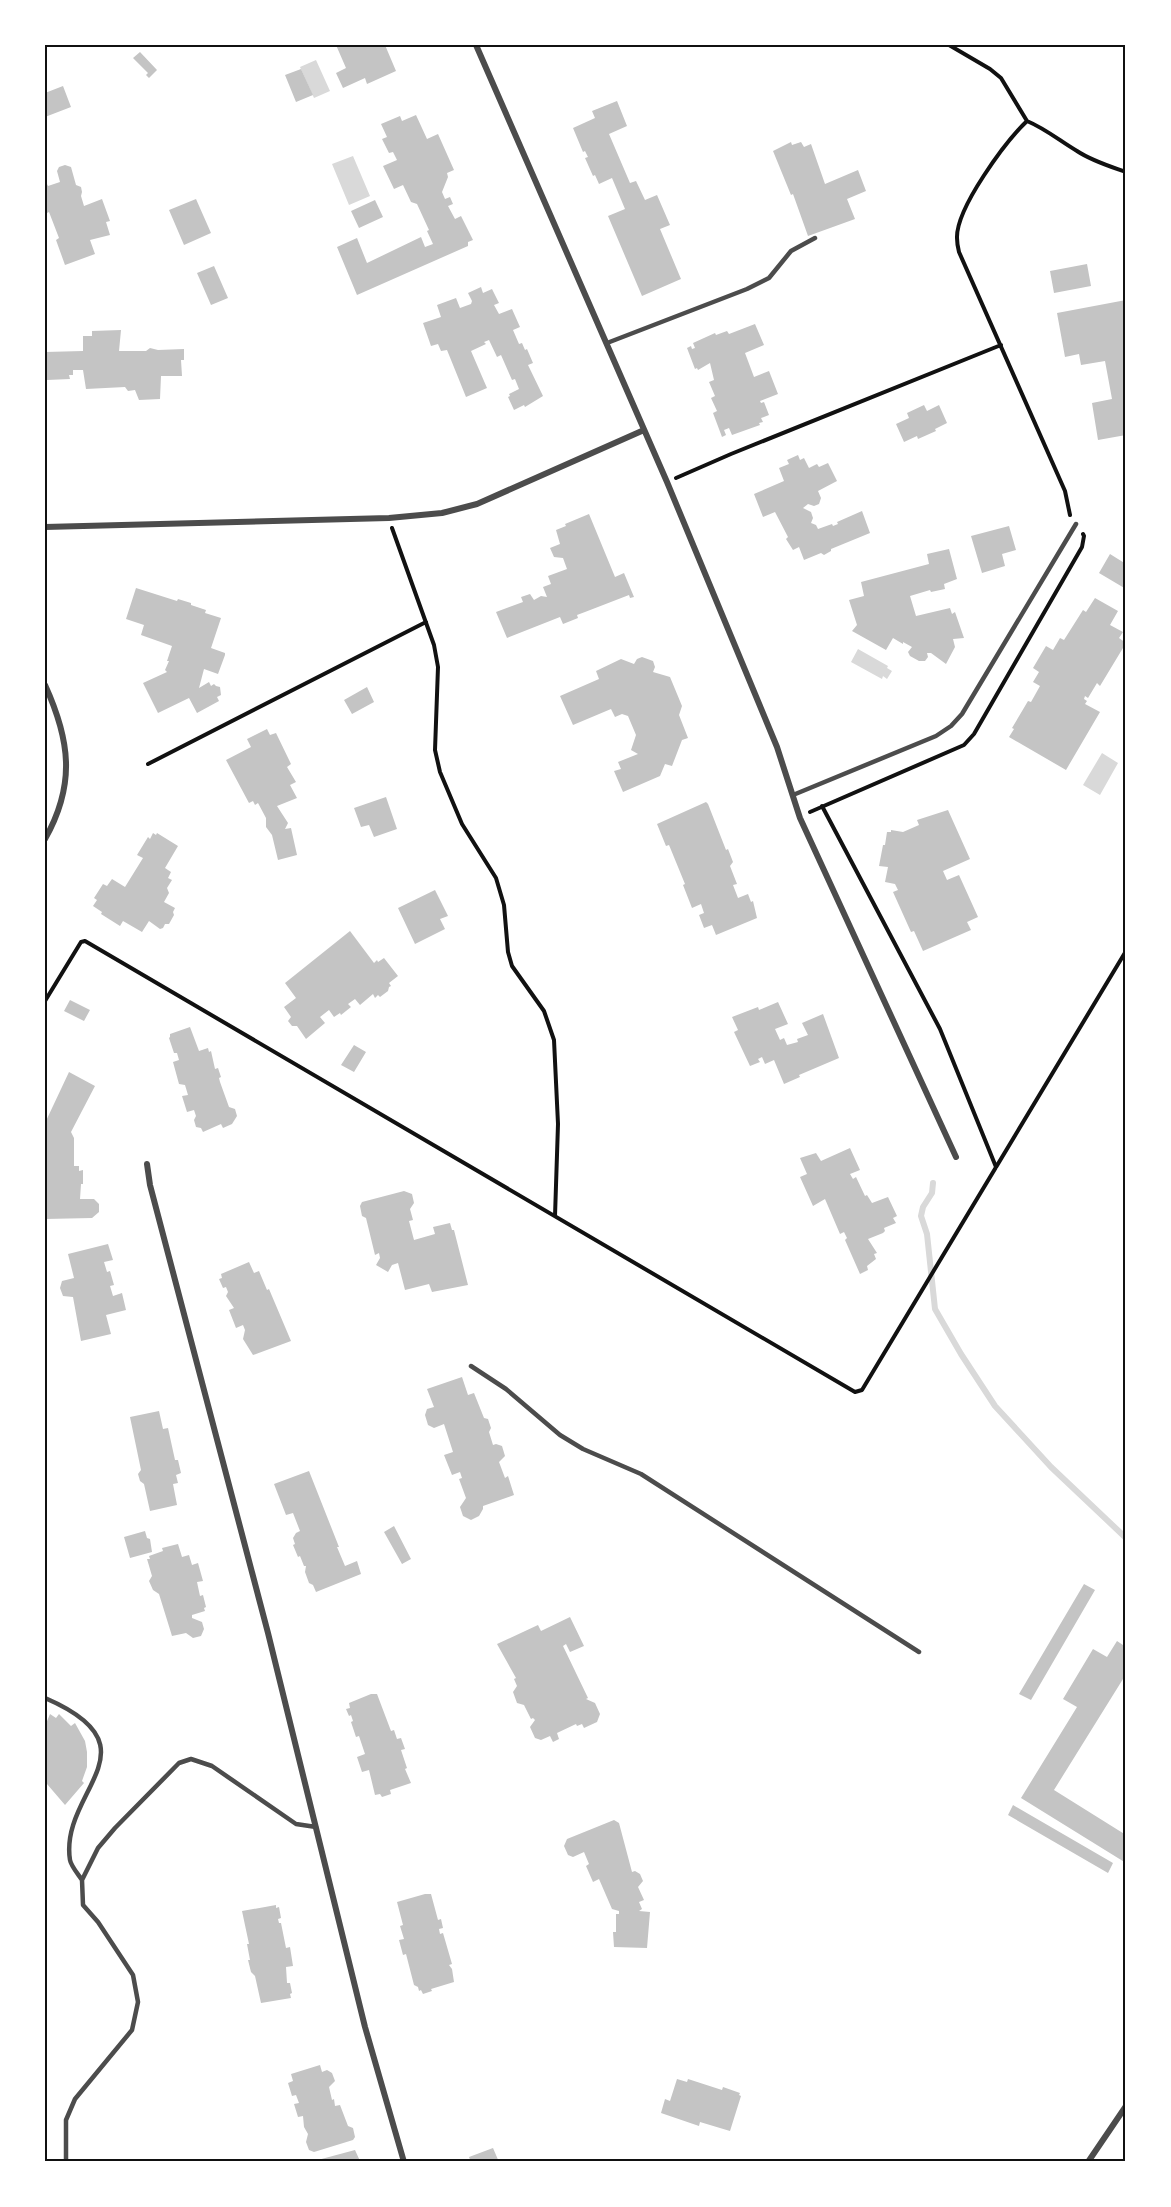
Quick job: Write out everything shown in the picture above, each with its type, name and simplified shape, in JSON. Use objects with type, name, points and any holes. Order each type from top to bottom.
[{"type":"street","points":[[476,45],[668,482],[777,747],[800,818],[956,1157]]},
{"type":"street","points":[[45,527],[389,518],[442,513],[477,504],[644,430]]},
{"type":"street","points":[[45,685],[55,706],[66,744],[67,778],[60,804],[45,839]]},
{"type":"street","points":[[147,1164],[150,1185],[268,1632],[365,2027],[404,2162]]},
{"type":"street","points":[[1088,2162],[1126,2106]]},
{"type":"lane","points":[[607,343],[747,289],[769,278],[792,251],[814,238]]},
{"type":"lane","points":[[793,795],[936,736],[951,726],[962,714],[1076,524]]},
{"type":"lane","points":[[471,1366],[506,1389],[560,1435],[583,1449],[640,1474],[919,1652]]},
{"type":"lane","points":[[45,1698],[87,1722],[98,1738],[101,1756],[98,1771],[74,1821],[70,1838],[70,1862],[82,1880]]},
{"type":"lane","points":[[66,2162],[66,2120],[75,2098],[132,2030],[138,2002],[133,1975],[98,1922],[83,1905],[82,1880],[98,1848],[179,1763],[191,1759],[212,1766],[296,1824],[316,1827]]},
{"type":"path","points":[[949,45],[1001,78],[1028,121],[1061,139],[1077,152],[1126,172]]},
{"type":"path","points":[[800,818],[822,806],[964,745],[974,734],[1082,547],[1084,536],[1068,512],[1065,491],[959,252],[957,238],[959,225],[980,181],[1012,135],[1028,121]]},
{"type":"path","points":[[668,482],[731,454],[1001,345]]},
{"type":"path","points":[[389,518],[434,645],[438,667],[435,750],[440,772],[462,824],[496,878],[504,905],[508,952],[512,966],[544,1011],[554,1040],[558,1124],[555,1216]]},
{"type":"path","points":[[148,764],[426,622]]},
{"type":"path","points":[[822,806],[940,1029],[997,1168]]},
{"type":"path","points":[[45,1001],[81,942],[85,941],[855,1392],[862,1390],[1126,951]]},
{"type":"shaded area","points":[[316,60],[330,91],[314,98],[300,67]]},
{"type":"shaded area","points":[[353,156],[370,196],[349,205],[332,164]]},
{"type":"shaded area","points":[[858,649],[888,666],[887,668],[892,671],[887,679],[883,676],[882,679],[851,662]]},
{"type":"shaded area","points":[[1102,753],[1118,763],[1100,795],[1083,785]]},
{"type":"building","points":[[336,45],[385,45],[396,71],[367,84],[365,78],[343,88],[336,73],[346,68]]},
{"type":"building","points":[[140,52],[157,70],[149,78],[146,75],[148,73],[133,58]]},
{"type":"building","points":[[301,69],[313,95],[296,102],[285,75]]},
{"type":"building","points":[[63,86],[71,107],[45,117],[45,93]]},
{"type":"building","points":[[617,101],[627,126],[609,134],[630,183],[636,181],[645,200],[657,195],[670,225],[660,229],[681,279],[642,296],[608,216],[625,209],[612,178],[599,184],[595,175],[593,176],[585,158],[588,157],[585,151],[583,152],[573,128],[595,118],[592,111]]},
{"type":"building","points":[[416,115],[427,139],[438,134],[454,170],[447,173],[448,177],[442,192],[445,199],[450,197],[453,204],[448,206],[455,219],[461,216],[473,240],[468,242],[468,246],[357,295],[337,247],[357,238],[367,263],[421,237],[425,247],[433,244],[417,204],[411,202],[403,185],[394,189],[383,166],[397,160],[393,152],[389,153],[382,139],[387,137],[381,124],[400,116],[402,121]]},
{"type":"building","points":[[791,142],[792,145],[801,142],[804,147],[811,144],[825,184],[858,170],[866,191],[847,199],[855,219],[808,236],[793,194],[791,195],[773,151]]},
{"type":"building","points":[[65,165],[71,167],[76,185],[81,187],[84,206],[102,199],[110,221],[106,222],[110,235],[90,240],[95,254],[65,265],[56,240],[59,238],[49,212],[45,214],[45,180],[48,186],[60,182],[57,171],[59,167]]},
{"type":"building","points":[[196,199],[211,233],[184,245],[169,210]]},
{"type":"building","points":[[375,200],[383,217],[359,228],[351,211]]},
{"type":"building","points":[[1087,264],[1091,286],[1054,293],[1050,271]]},
{"type":"building","points":[[214,266],[228,298],[211,305],[197,273]]},
{"type":"building","points":[[481,287],[483,293],[492,289],[499,303],[494,305],[499,314],[512,309],[520,327],[513,330],[519,344],[522,343],[525,350],[527,349],[533,363],[528,365],[543,396],[525,407],[524,405],[514,410],[508,397],[509,394],[519,389],[515,379],[512,380],[501,355],[497,357],[489,340],[484,342],[486,344],[471,351],[487,388],[466,397],[447,350],[441,351],[438,344],[431,346],[423,323],[441,317],[437,305],[456,298],[460,308],[471,304],[468,293]]},
{"type":"building","points":[[1126,300],[1126,417],[1123,417],[1126,435],[1098,440],[1092,403],[1112,399],[1105,361],[1081,365],[1079,354],[1065,357],[1057,313]]},
{"type":"building","points":[[755,324],[764,345],[745,353],[754,377],[769,371],[778,394],[760,401],[764,402],[769,415],[761,418],[763,422],[759,423],[760,425],[732,435],[729,428],[724,430],[726,435],[722,437],[713,413],[717,411],[711,398],[715,396],[709,382],[714,380],[710,363],[698,370],[695,369],[687,348],[691,346],[692,349],[695,348],[693,343],[715,333],[716,335],[727,331],[729,334]]},
{"type":"building","points":[[121,330],[119,351],[146,351],[150,348],[184,349],[184,360],[181,360],[182,376],[161,376],[160,399],[139,400],[135,390],[128,391],[125,387],[86,389],[83,370],[73,370],[73,375],[69,375],[70,379],[47,380],[45,352],[83,351],[83,336],[92,336],[92,331]]},
{"type":"building","points":[[924,405],[927,411],[939,405],[947,423],[918,439],[917,436],[904,442],[896,424],[909,418],[907,413]]},
{"type":"building","points":[[798,455],[800,460],[804,458],[809,468],[817,464],[819,467],[828,463],[837,481],[818,491],[821,498],[819,504],[814,506],[808,504],[803,508],[811,512],[813,518],[811,523],[818,529],[832,524],[833,526],[862,511],[870,533],[831,549],[824,555],[821,553],[804,560],[799,547],[793,550],[775,512],[763,517],[754,494],[784,481],[779,468],[789,464],[787,460]]},
{"type":"building","points":[[589,514],[615,577],[624,573],[634,597],[630,598],[629,595],[577,615],[578,618],[563,624],[560,617],[507,638],[496,612],[523,602],[521,597],[530,594],[534,600],[541,596],[547,597],[543,587],[551,584],[548,576],[567,569],[563,558],[554,557],[550,548],[560,544],[556,530]]},
{"type":"building","points":[[1009,526],[1016,550],[1002,554],[1005,566],[982,573],[971,536]]},
{"type":"building","points":[[949,549],[957,579],[944,584],[945,589],[931,592],[930,590],[910,596],[916,616],[950,608],[952,614],[955,612],[964,638],[953,639],[955,647],[946,664],[931,653],[927,653],[928,657],[925,661],[919,661],[910,656],[908,652],[912,647],[893,638],[886,650],[852,631],[857,625],[849,600],[864,596],[861,582],[929,564],[927,554]]},
{"type":"building","points":[[1110,554],[1126,564],[1126,589],[1099,573]]},
{"type":"building","points":[[136,588],[191,603],[191,605],[206,610],[205,613],[221,618],[211,648],[225,655],[218,674],[204,669],[199,688],[209,682],[211,686],[214,684],[220,687],[221,695],[217,697],[219,701],[197,713],[189,698],[158,713],[143,683],[167,672],[165,670],[172,646],[141,635],[144,625],[126,619]]},
{"type":"building","points":[[1095,598],[1118,611],[1110,625],[1123,632],[1119,638],[1126,643],[1100,686],[1097,683],[1088,698],[1085,696],[1084,699],[1087,701],[1085,704],[1100,712],[1066,770],[1009,737],[1028,701],[1031,702],[1040,686],[1033,682],[1039,672],[1033,668],[1046,646],[1053,650],[1060,638],[1064,640],[1083,610],[1086,612]]},
{"type":"building","points":[[642,657],[653,661],[655,667],[653,672],[670,677],[682,706],[679,715],[688,738],[682,740],[672,766],[665,764],[660,776],[623,792],[614,771],[621,769],[618,762],[638,754],[631,750],[636,735],[628,716],[622,714],[615,717],[611,709],[573,725],[560,696],[599,679],[596,671],[621,659],[634,664]]},
{"type":"building","points":[[367,687],[374,702],[352,714],[344,700]]},
{"type":"building","points":[[267,729],[270,735],[276,733],[291,764],[287,767],[296,782],[290,785],[297,798],[277,806],[288,823],[285,829],[291,828],[297,855],[278,860],[272,835],[266,827],[266,818],[258,803],[255,805],[253,801],[249,803],[226,760],[251,747],[247,739]]},
{"type":"building","points":[[386,797],[397,829],[374,837],[369,825],[361,827],[354,808]]},
{"type":"building","points":[[706,802],[733,862],[730,866],[737,884],[733,885],[738,898],[748,894],[751,902],[753,901],[757,918],[716,935],[712,925],[704,928],[699,915],[704,913],[701,904],[692,908],[669,845],[666,846],[657,824]]},
{"type":"building","points":[[948,810],[970,859],[943,871],[947,880],[959,875],[978,917],[967,922],[971,930],[923,951],[914,931],[911,932],[893,892],[898,890],[895,884],[885,882],[888,867],[879,866],[887,832],[891,830],[903,832],[919,825],[917,820]]},
{"type":"building","points":[[153,833],[156,835],[157,833],[178,846],[165,868],[171,872],[168,878],[172,880],[167,888],[169,893],[164,902],[175,908],[169,924],[165,924],[160,929],[149,921],[142,932],[123,921],[120,926],[93,906],[97,900],[94,898],[103,884],[107,886],[112,879],[125,887],[143,858],[137,855]]},
{"type":"building","points":[[435,890],[448,916],[440,919],[445,929],[415,944],[398,908]]},
{"type":"building","points":[[350,931],[374,963],[384,958],[398,976],[389,983],[391,986],[388,991],[380,997],[378,995],[375,998],[373,994],[360,1005],[355,999],[348,1004],[351,1007],[341,1015],[340,1013],[334,1017],[329,1010],[320,1017],[325,1023],[306,1039],[297,1026],[292,1026],[288,1021],[291,1017],[284,1007],[296,998],[285,983]]},
{"type":"building","points":[[70,1000],[90,1010],[84,1021],[64,1011]]},
{"type":"building","points":[[778,1002],[788,1024],[775,1029],[780,1040],[784,1038],[787,1045],[798,1042],[797,1039],[808,1035],[802,1023],[823,1014],[839,1058],[784,1084],[774,1060],[765,1064],[762,1057],[758,1059],[760,1062],[750,1066],[734,1032],[738,1030],[732,1017]]},
{"type":"building","points":[[190,1027],[199,1051],[208,1048],[209,1052],[211,1051],[229,1107],[235,1109],[237,1116],[232,1124],[223,1128],[221,1124],[203,1132],[201,1128],[196,1127],[194,1110],[187,1112],[182,1096],[188,1095],[185,1085],[179,1084],[173,1062],[179,1060],[169,1038],[170,1034]]},
{"type":"building","points":[[354,1045],[366,1052],[354,1072],[341,1065]]},
{"type":"building","points":[[69,1072],[95,1086],[71,1132],[74,1138],[74,1166],[79,1166],[79,1171],[83,1170],[80,1199],[94,1199],[99,1204],[99,1212],[92,1218],[45,1219],[45,1123]]},
{"type":"building","points":[[850,1148],[860,1170],[850,1174],[853,1179],[856,1177],[865,1196],[867,1195],[872,1203],[888,1197],[897,1216],[893,1218],[896,1223],[884,1228],[883,1233],[868,1239],[877,1253],[874,1254],[876,1259],[867,1266],[868,1270],[860,1274],[845,1240],[847,1238],[844,1232],[840,1234],[825,1199],[813,1206],[800,1177],[807,1174],[800,1158],[816,1153],[821,1161]]},
{"type":"building","points":[[404,1191],[412,1194],[414,1203],[410,1209],[413,1220],[409,1221],[414,1240],[435,1234],[433,1227],[450,1223],[454,1230],[468,1285],[432,1292],[429,1284],[405,1290],[398,1263],[392,1265],[388,1272],[376,1265],[380,1258],[379,1253],[375,1255],[366,1218],[362,1216],[360,1206],[362,1202]]},
{"type":"building","points":[[108,1244],[113,1260],[104,1262],[107,1272],[110,1271],[114,1285],[110,1286],[113,1296],[122,1293],[126,1310],[106,1315],[111,1334],[81,1341],[73,1297],[63,1296],[60,1288],[62,1281],[74,1278],[68,1254]]},
{"type":"building","points":[[249,1262],[254,1273],[259,1271],[267,1290],[269,1289],[291,1341],[253,1355],[243,1339],[245,1330],[243,1325],[236,1328],[229,1310],[234,1308],[226,1296],[228,1292],[226,1287],[223,1288],[219,1279],[222,1278],[221,1274]]},
{"type":"building","points":[[462,1377],[468,1395],[474,1393],[484,1418],[488,1419],[493,1445],[502,1446],[505,1456],[499,1462],[505,1478],[508,1476],[514,1495],[483,1506],[479,1516],[471,1520],[463,1516],[460,1507],[466,1498],[459,1479],[462,1478],[460,1472],[452,1475],[444,1455],[453,1452],[444,1424],[434,1428],[428,1425],[425,1415],[427,1409],[434,1407],[427,1389]]},
{"type":"building","points":[[159,1411],[163,1429],[168,1428],[175,1460],[178,1460],[181,1473],[176,1475],[178,1483],[173,1484],[177,1505],[150,1511],[144,1484],[140,1481],[138,1474],[141,1470],[130,1417]]},
{"type":"building","points":[[309,1471],[345,1566],[357,1561],[361,1574],[316,1592],[313,1585],[309,1583],[305,1572],[306,1566],[300,1556],[298,1557],[293,1545],[295,1544],[293,1538],[300,1531],[293,1513],[286,1515],[274,1484]]},
{"type":"building","points":[[394,1526],[411,1559],[402,1564],[384,1532]]},
{"type":"building","points":[[145,1531],[147,1538],[150,1539],[152,1552],[130,1558],[124,1537]]},
{"type":"building","points":[[178,1544],[182,1557],[189,1555],[192,1565],[198,1563],[203,1581],[197,1582],[200,1596],[203,1595],[205,1611],[192,1615],[192,1618],[202,1622],[204,1629],[201,1636],[193,1638],[186,1633],[172,1636],[159,1594],[153,1590],[149,1581],[152,1576],[147,1559],[150,1559],[149,1556],[163,1551],[162,1548]]},
{"type":"building","points":[[1084,1584],[1095,1590],[1031,1700],[1019,1694]]},
{"type":"building","points":[[570,1617],[584,1646],[570,1652],[566,1644],[563,1646],[588,1698],[586,1699],[595,1703],[600,1714],[597,1722],[584,1728],[582,1724],[577,1726],[576,1724],[557,1733],[559,1739],[553,1742],[550,1736],[541,1740],[535,1738],[530,1727],[535,1720],[531,1719],[524,1705],[517,1703],[513,1692],[517,1686],[514,1679],[516,1678],[497,1644],[538,1625],[541,1631]]},
{"type":"building","points":[[1117,1641],[1126,1647],[1126,1681],[1123,1679],[1054,1790],[1126,1835],[1126,1863],[1021,1798],[1077,1707],[1063,1699],[1093,1649],[1107,1657]]},
{"type":"building","points":[[371,1694],[377,1694],[391,1731],[394,1730],[397,1739],[401,1738],[405,1749],[401,1750],[407,1768],[405,1769],[411,1783],[390,1790],[391,1794],[382,1797],[380,1794],[375,1795],[369,1770],[362,1772],[357,1757],[365,1754],[359,1736],[356,1737],[351,1715],[349,1716],[346,1709],[350,1708],[349,1703]]},
{"type":"building","points":[[50,1714],[56,1718],[59,1714],[71,1726],[75,1723],[85,1741],[87,1752],[87,1767],[82,1781],[84,1783],[65,1805],[47,1784],[45,1785],[45,1726]]},
{"type":"building","points":[[1013,1805],[1113,1863],[1108,1873],[1008,1815]]},
{"type":"building","points":[[614,1820],[619,1823],[632,1872],[640,1874],[643,1881],[638,1887],[644,1900],[639,1902],[642,1909],[639,1911],[650,1912],[647,1948],[614,1947],[613,1932],[616,1932],[616,1914],[619,1914],[619,1911],[612,1909],[599,1879],[593,1882],[586,1866],[589,1864],[584,1852],[573,1857],[568,1855],[564,1846],[567,1839]]},
{"type":"building","points":[[431,1894],[438,1920],[441,1919],[443,1928],[439,1929],[440,1934],[443,1933],[452,1964],[449,1965],[454,1982],[423,1994],[414,1985],[406,1954],[403,1955],[399,1940],[404,1939],[400,1926],[403,1925],[397,1902]]},
{"type":"building","points":[[276,1905],[276,1908],[279,1907],[281,1918],[278,1919],[281,1923],[286,1948],[290,1947],[293,1966],[286,1967],[287,1983],[290,1983],[292,1993],[291,1998],[261,2003],[255,1976],[251,1972],[248,1960],[250,1960],[247,1944],[249,1944],[242,1911]]},
{"type":"building","points":[[320,2065],[322,2072],[327,2070],[332,2073],[335,2081],[329,2087],[332,2100],[334,2099],[335,2106],[340,2105],[348,2126],[353,2128],[355,2137],[353,2140],[314,2152],[309,2150],[303,2116],[298,2117],[294,2104],[299,2103],[296,2095],[292,2096],[288,2083],[293,2081],[291,2074]]},
{"type":"building","points":[[677,2079],[687,2082],[688,2079],[740,2093],[730,2131],[700,2122],[699,2126],[661,2113],[665,2099],[670,2101]]},
{"type":"building","points":[[493,2148],[499,2162],[471,2162],[469,2157]]},
{"type":"building","points":[[355,2150],[360,2161],[314,2162],[314,2161]]},
{"type":"waterway","points":[[933,1183],[932,1193],[923,1207],[921,1216],[927,1234],[935,1309],[995,1406],[1051,1467],[1126,1538]]}]
